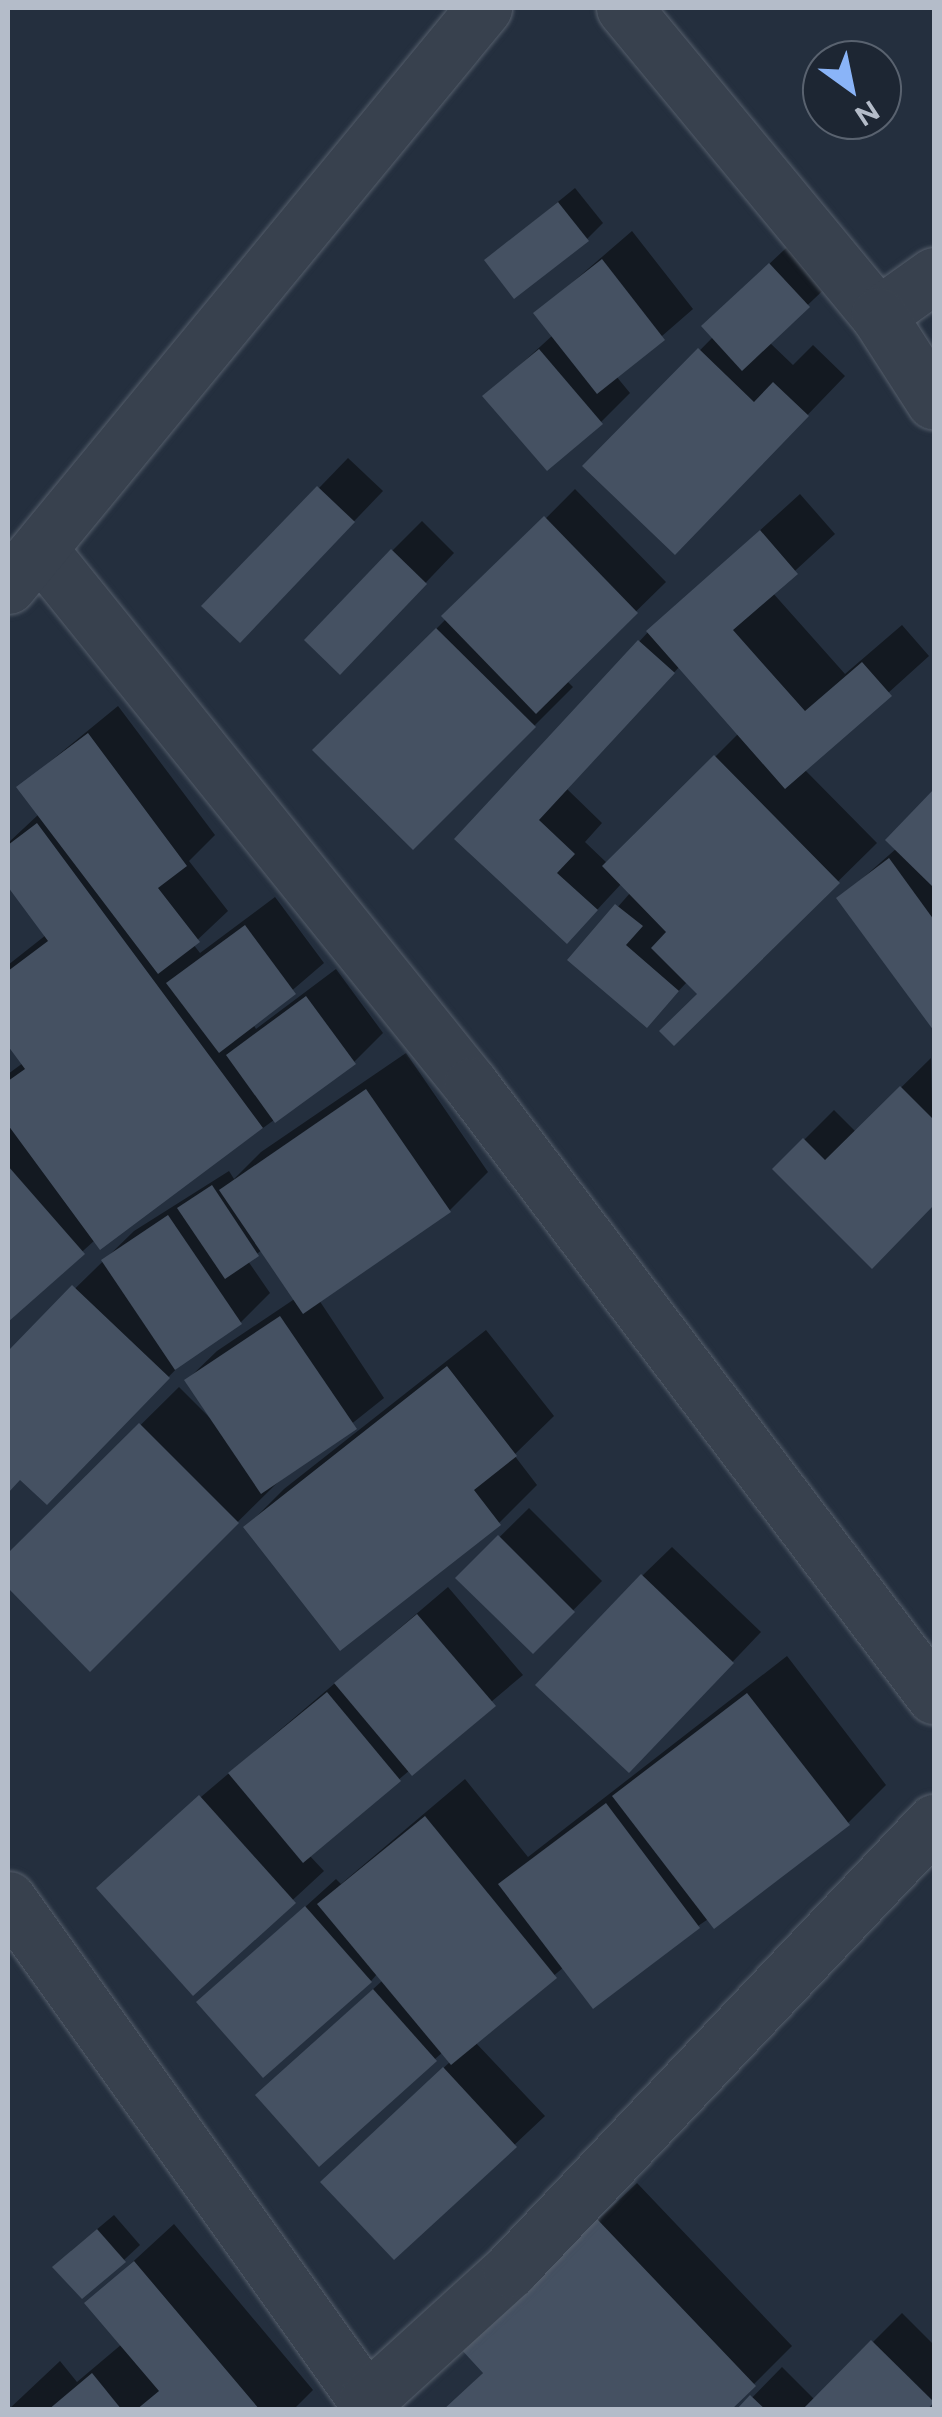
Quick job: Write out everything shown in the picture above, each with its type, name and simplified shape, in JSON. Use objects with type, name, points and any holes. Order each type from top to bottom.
[{"type":"street","points":[[484,8],[24,568],[471,1085],[934,1696]]},
{"type":"street","points":[[624,8],[878,314],[934,402]]},
{"type":"street","points":[[878,314],[934,275]]},
{"type":"street","points":[[8,1899],[369,2405],[510,2270],[934,1822]]},
{"type":"building","points":[[558,202],[589,241],[514,299],[484,260]]},
{"type":"building","points":[[602,259],[665,340],[597,394],[533,313]]},
{"type":"building","points":[[769,263],[810,307],[742,371],[701,326]]},
{"type":"building","points":[[698,348],[754,402],[773,382],[809,416],[675,555],[582,466]]},
{"type":"building","points":[[539,349],[603,424],[547,471],[482,396]]},
{"type":"building","points":[[317,486],[355,522],[240,643],[201,606]]},
{"type":"building","points":[[544,516],[638,613],[536,714],[441,616]]},
{"type":"building","points":[[760,530],[798,574],[733,630],[805,711],[862,662],[892,696],[785,789],[646,631]]},
{"type":"building","points":[[391,549],[427,584],[340,675],[304,640]]},
{"type":"building","points":[[436,628],[536,727],[413,850],[312,750]]},
{"type":"building","points":[[638,640],[675,673],[539,820],[575,854],[557,873],[598,910],[567,944],[454,839]]},
{"type":"building","points":[[88,733],[187,866],[158,888],[200,942],[158,974],[16,787]]},
{"type":"building","points":[[714,755],[840,883],[674,1046],[659,1031],[697,994],[651,948],[666,932],[602,866]]},
{"type":"building","points":[[934,789],[934,883],[932,886],[885,840]]},
{"type":"building","points":[[37,823],[263,1128],[100,1250],[8,1125],[8,1081],[25,1069],[8,1046],[8,971],[48,941],[8,887],[8,845]]},
{"type":"building","points":[[889,858],[934,920],[934,1031],[836,898]]},
{"type":"building","points":[[615,904],[643,926],[626,945],[679,991],[647,1028],[567,960]]},
{"type":"building","points":[[245,925],[296,994],[219,1053],[166,983]]},
{"type":"building","points":[[306,996],[356,1064],[275,1123],[226,1055]]},
{"type":"building","points":[[900,1086],[934,1120],[934,1205],[872,1269],[772,1169],[803,1138],[825,1160]]},
{"type":"building","points":[[366,1089],[451,1212],[303,1314],[219,1190]]},
{"type":"building","points":[[8,1166],[85,1254],[8,1322]]},
{"type":"building","points":[[212,1185],[259,1256],[225,1279],[177,1208]]},
{"type":"building","points":[[168,1215],[242,1324],[175,1370],[101,1260]]},
{"type":"building","points":[[72,1285],[170,1378],[47,1505],[20,1480],[8,1493],[8,1351]]},
{"type":"building","points":[[280,1316],[357,1429],[261,1494],[184,1380]]},
{"type":"building","points":[[447,1366],[517,1456],[474,1490],[501,1525],[340,1651],[243,1527]]},
{"type":"building","points":[[139,1423],[239,1523],[90,1672],[8,1588],[8,1553]]},
{"type":"building","points":[[498,1535],[575,1612],[533,1654],[455,1578]]},
{"type":"building","points":[[641,1574],[734,1663],[629,1773],[535,1685]]},
{"type":"building","points":[[417,1614],[496,1706],[412,1776],[334,1683]]},
{"type":"building","points":[[327,1692],[401,1781],[303,1863],[228,1773]]},
{"type":"building","points":[[747,1693],[850,1825],[714,1929],[612,1796]]},
{"type":"building","points":[[199,1795],[296,1903],[193,1996],[96,1888]]},
{"type":"building","points":[[606,1803],[700,1928],[593,2009],[498,1884]]},
{"type":"building","points":[[425,1816],[557,1978],[451,2065],[317,1904]]},
{"type":"building","points":[[305,1906],[372,1982],[263,2078],[196,2002]]},
{"type":"building","points":[[373,1989],[437,2061],[319,2167],[255,2095]]},
{"type":"building","points":[[443,2067],[517,2147],[394,2260],[320,2182]]},
{"type":"building","points":[[597,2219],[756,2386],[731,2410],[443,2410],[483,2373],[460,2348]]},
{"type":"building","points":[[97,2229],[126,2262],[82,2299],[52,2267]]},
{"type":"building","points":[[134,2261],[260,2410],[136,2410],[159,2391],[84,2303]]},
{"type":"building","points":[[871,2340],[934,2402],[927,2410],[802,2410]]},
{"type":"building","points":[[92,2373],[122,2410],[48,2410]]},
{"type":"building","points":[[750,2395],[766,2410],[736,2410]]}]
